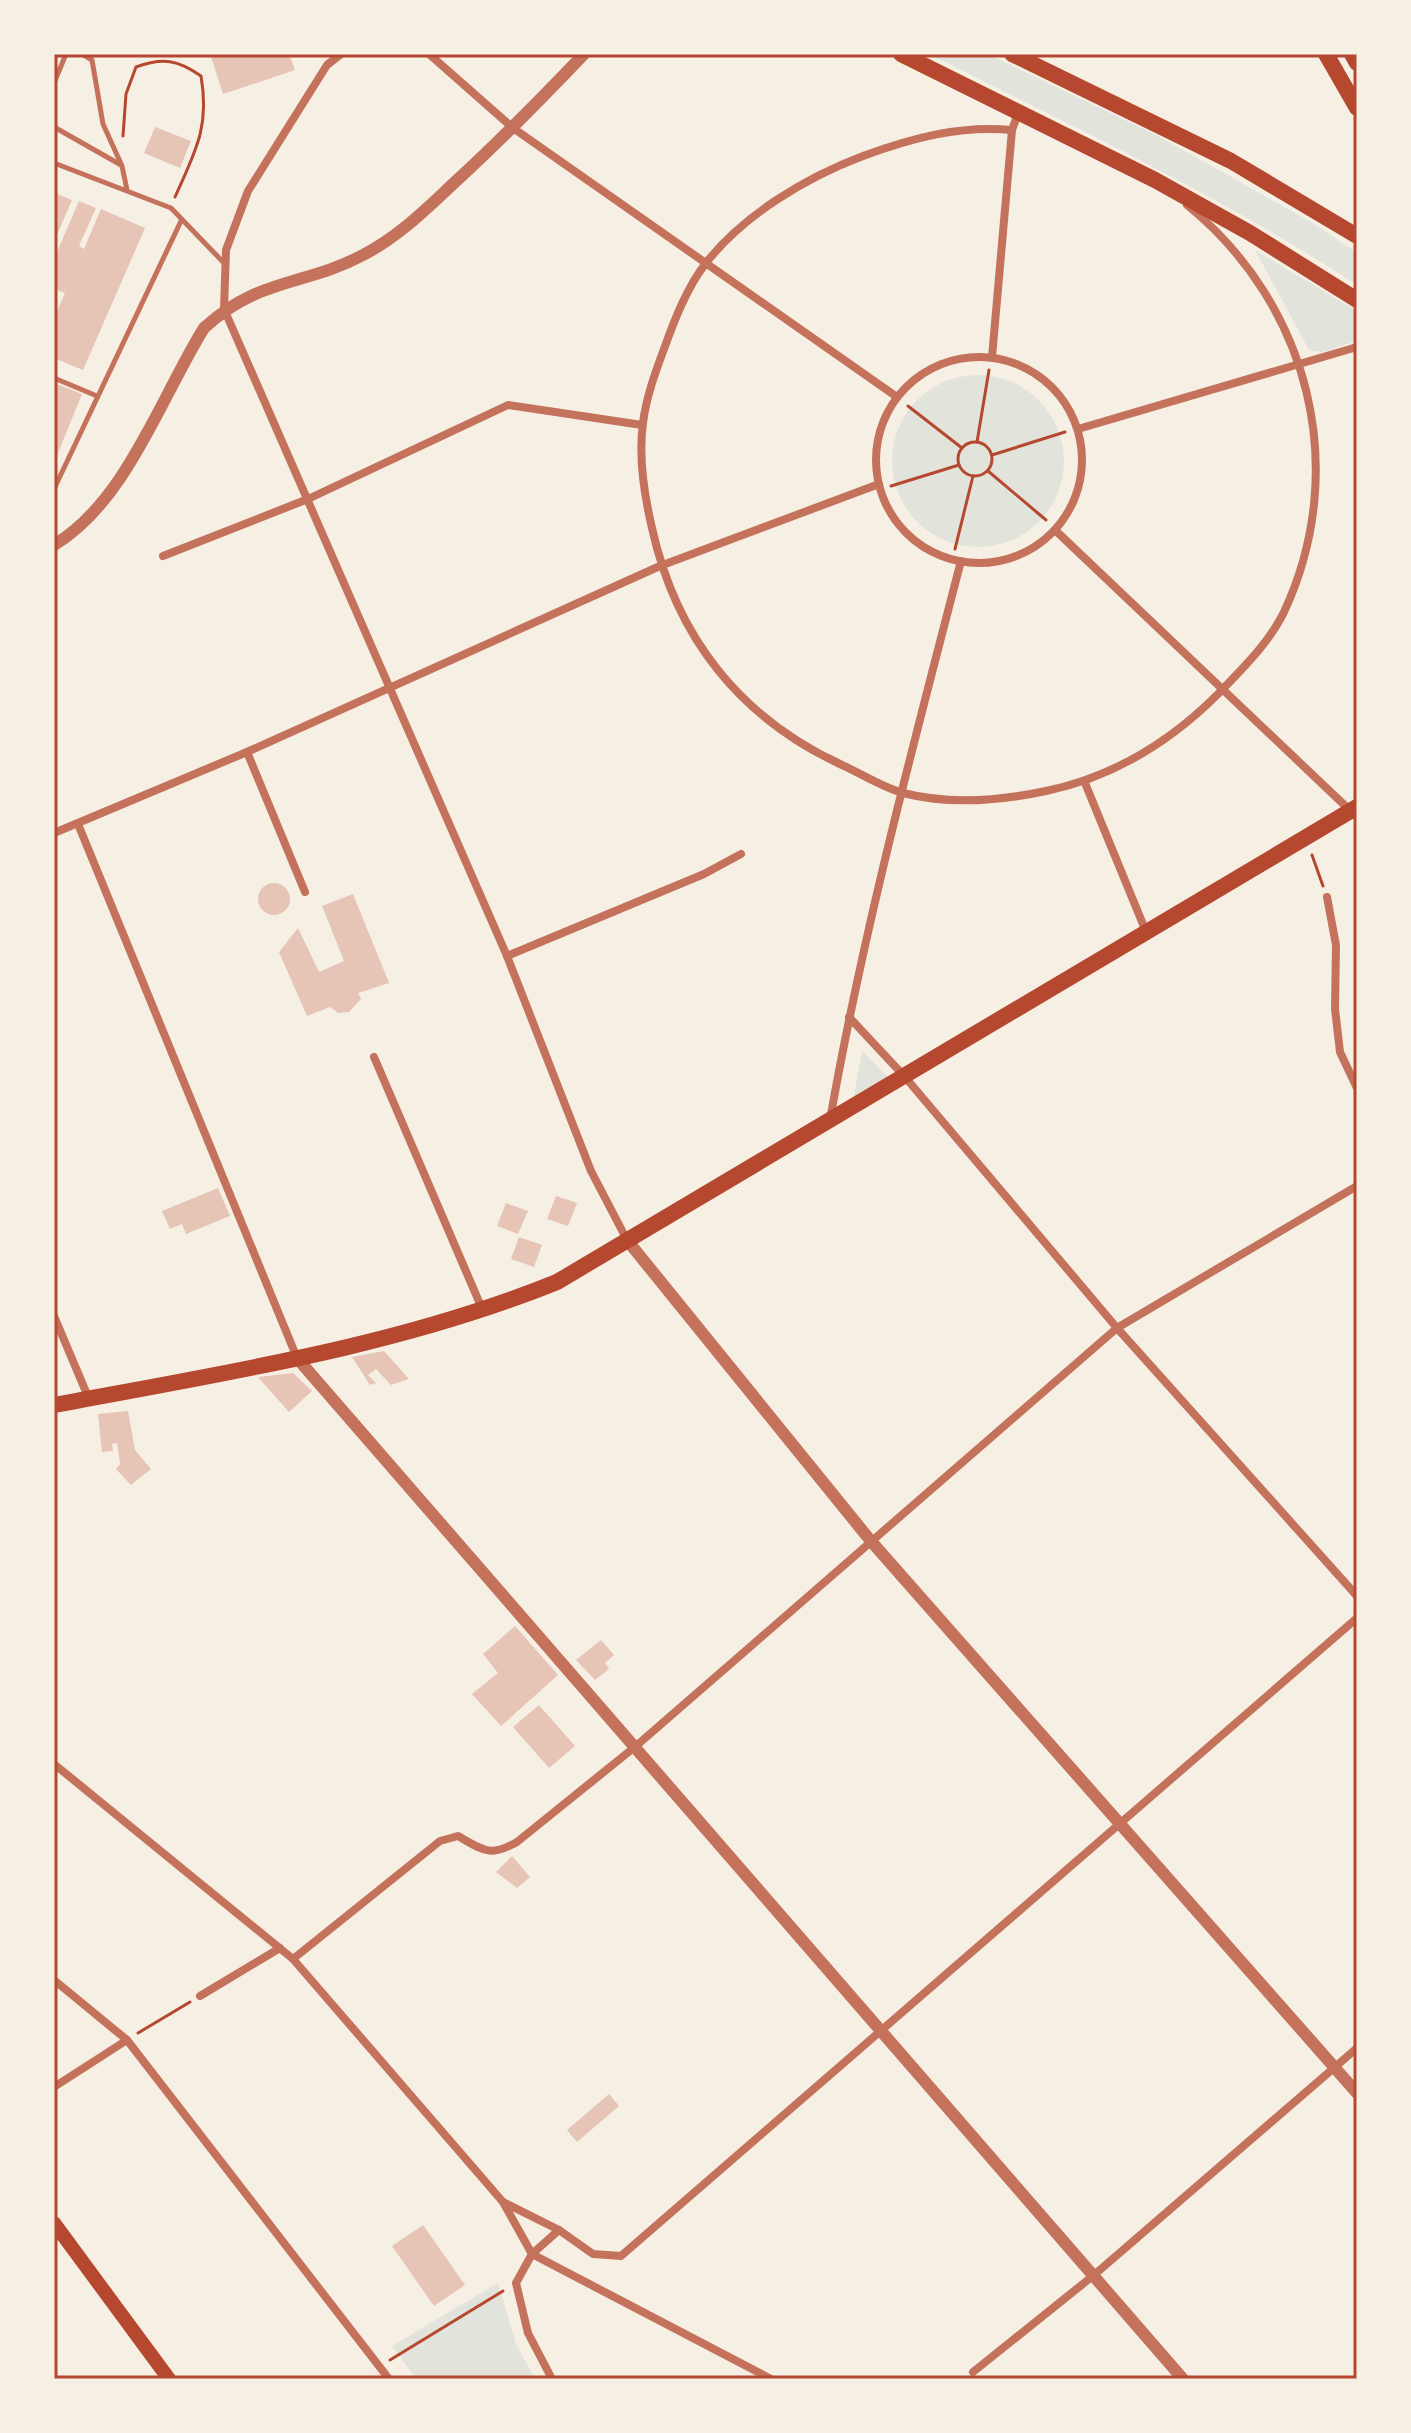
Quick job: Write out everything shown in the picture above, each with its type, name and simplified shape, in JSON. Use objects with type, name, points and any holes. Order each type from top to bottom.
[{"type":"main road","points":[[901,54],[1155,180],[1250,233],[1357,300]]},
{"type":"main road","points":[[1012,54],[1231,161],[1357,236]]},
{"type":"main road","points":[[1033,54],[1052,73]]},
{"type":"main road","points":[[1326,54],[1357,108]]},
{"type":"main road","points":[[1352,54],[1357,63]]},
{"type":"main road","points":[[54,1405],[297,1358],[483,1312],[557,1282],[1355,811]]},
{"type":"main road","points":[[54,2223],[169,2379]]},
{"type":"street","points":[[341,54],[327,65],[248,191],[224,263],[224,309],[507,956],[591,1171],[627,1240],[870,1540],[1121,1821],[1357,2093]]},
{"type":"street","points":[[429,54],[513,128],[897,397]]},
{"type":"street","points":[[54,545],[86,519],[112,490],[198,337],[224,309],[253,292],[360,257],[396,236],[513,128],[584,54]]},
{"type":"street","points":[[992,357],[1012,130],[1018,113]]},
{"type":"street","points":[[1012,130],[951,130],[883,149],[815,174],[752,220],[706,263],[674,323],[653,381],[642,425],[643,490],[660,566],[676,607],[717,671],[764,718],[814,752],[901,793],[997,801],[1085,783],[1158,745],[1224,687],[1262,647],[1283,614],[1311,527],[1317,468],[1311,409],[1301,364],[1245,261],[1194,211],[1155,180]]},
{"type":"street","points":[[1078,429],[1357,347]]},
{"type":"street","points":[[965,357],[992,357],[1020,365],[1046,380],[1066,402],[1078,429],[1083,472],[1068,513],[1055,530],[1035,546],[1012,558],[987,562],[961,561],[929,550],[897,522],[879,484],[878,439],[897,397],[916,378],[939,365],[965,357]]},
{"type":"street","points":[[163,556],[308,499],[508,405],[642,425]]},
{"type":"street","points":[[54,833],[247,752],[660,566],[879,484]]},
{"type":"street","points":[[1055,530],[1355,811]]},
{"type":"street","points":[[830,1121],[849,1017],[901,793],[961,561]]},
{"type":"street","points":[[247,752],[305,892]]},
{"type":"street","points":[[1085,783],[1147,934]]},
{"type":"street","points":[[78,824],[297,1358],[1183,2379]]},
{"type":"street","points":[[507,956],[704,874],[741,854]]},
{"type":"street","points":[[1327,897],[1336,945],[1335,1009],[1340,1052],[1357,1088]]},
{"type":"street","points":[[849,1017],[905,1077],[1117,1328],[1357,1596]]},
{"type":"street","points":[[374,1057],[483,1312]]},
{"type":"street","points":[[293,1959],[440,1841],[458,1836],[488,1852],[499,1852],[517,1842],[541,1819],[636,1746],[1117,1328],[1357,1186]]},
{"type":"street","points":[[54,1316],[89,1399]]},
{"type":"street","points":[[503,2202],[559,2230],[593,2254],[621,2256],[1357,1618]]},
{"type":"street","points":[[54,1764],[293,1959],[503,2202],[532,2254],[771,2379]]},
{"type":"street","points":[[200,1996],[280,1948]]},
{"type":"street","points":[[54,1980],[127,2040],[389,2379]]},
{"type":"street","points":[[54,2087],[127,2040]]},
{"type":"street","points":[[973,2372],[1094,2275],[1357,2048]]},
{"type":"street","points":[[552,2379],[528,2333],[516,2283],[532,2254],[559,2230]]},
{"type":"lane","points":[[54,83],[66,54]]},
{"type":"lane","points":[[82,54],[92,60],[103,124],[122,166],[127,191]]},
{"type":"lane","points":[[54,127],[122,166]]},
{"type":"lane","points":[[54,163],[171,208],[224,263]]},
{"type":"lane","points":[[54,489],[181,221]]},
{"type":"lane","points":[[54,378],[97,396]]},
{"type":"path","points":[[122,166],[126,94],[136,67],[158,59],[182,63],[201,76],[206,105],[204,131],[171,208]]},
{"type":"path","points":[[977,442],[992,357]]},
{"type":"path","points":[[897,397],[962,448]]},
{"type":"path","points":[[992,455],[1078,429]]},
{"type":"path","points":[[962,448],[977,442],[987,446],[992,455],[988,471]]},
{"type":"path","points":[[959,465],[962,448]]},
{"type":"path","points":[[879,484],[897,487],[959,465]]},
{"type":"path","points":[[959,465],[973,476]]},
{"type":"path","points":[[988,471],[1055,530]]},
{"type":"path","points":[[973,476],[988,471]]},
{"type":"path","points":[[948,558],[959,545],[973,476]]},
{"type":"path","points":[[1305,838],[1327,897]]},
{"type":"path","points":[[127,2040],[200,1996]]},
{"type":"path","points":[[379,2366],[516,2283]]},
{"type":"shaded area","points":[[929,54],[988,54],[1158,136],[1311,222],[1357,253],[1357,285],[1200,192]]},
{"type":"shaded area","points":[[1255,250],[1357,311],[1357,341],[1322,352],[1309,350]]},
{"type":"shaded area","points":[[978,375],[1011,382],[1039,400],[1057,428],[1064,461],[1057,494],[1039,522],[1011,540],[978,547],[945,540],[917,522],[899,494],[892,461],[899,428],[917,400],[945,382]]},
{"type":"shaded area","points":[[862,1051],[888,1077],[854,1096]]},
{"type":"shaded area","points":[[498,2283],[516,2344],[535,2379],[416,2379],[392,2346]]},
{"type":"building","points":[[210,54],[289,54],[295,70],[223,94]]},
{"type":"building","points":[[155,127],[191,141],[180,168],[144,153]]},
{"type":"building","points":[[54,193],[72,200],[54,242]]},
{"type":"building","points":[[79,201],[96,208],[79,246],[84,249],[101,209],[145,228],[83,370],[54,358],[54,318],[65,293],[54,289],[54,259]]},
{"type":"building","points":[[54,383],[82,394],[54,463]]},
{"type":"building","points":[[274,883],[285,888],[290,899],[285,910],[274,915],[263,910],[258,899],[263,888]]},
{"type":"building","points":[[353,894],[389,983],[358,993],[361,999],[349,1012],[338,1013],[330,1007],[307,1016],[279,952],[298,928],[319,972],[344,961],[322,906]]},
{"type":"building","points":[[218,1188],[230,1216],[186,1234],[182,1224],[170,1229],[162,1211]]},
{"type":"building","points":[[556,1196],[577,1203],[568,1226],[547,1219]]},
{"type":"building","points":[[506,1203],[528,1211],[518,1234],[497,1226]]},
{"type":"building","points":[[519,1237],[542,1245],[534,1267],[511,1259]]},
{"type":"building","points":[[384,1351],[409,1379],[391,1385],[376,1369],[368,1375],[376,1383],[370,1385],[352,1357]]},
{"type":"building","points":[[293,1373],[312,1391],[289,1412],[258,1377]]},
{"type":"building","points":[[128,1411],[135,1450],[151,1469],[131,1485],[116,1469],[120,1464],[117,1443],[112,1444],[113,1451],[102,1452],[98,1414]]},
{"type":"building","points":[[515,1626],[558,1675],[501,1726],[472,1694],[498,1673],[483,1654]]},
{"type":"building","points":[[601,1640],[614,1655],[605,1663],[609,1669],[595,1680],[576,1660]]},
{"type":"building","points":[[539,1705],[575,1746],[549,1768],[513,1727]]},
{"type":"building","points":[[512,1856],[530,1877],[517,1888],[496,1872]]},
{"type":"building","points":[[609,2094],[619,2106],[577,2142],[567,2130]]},
{"type":"building","points":[[423,2225],[465,2285],[434,2306],[392,2246]]}]
